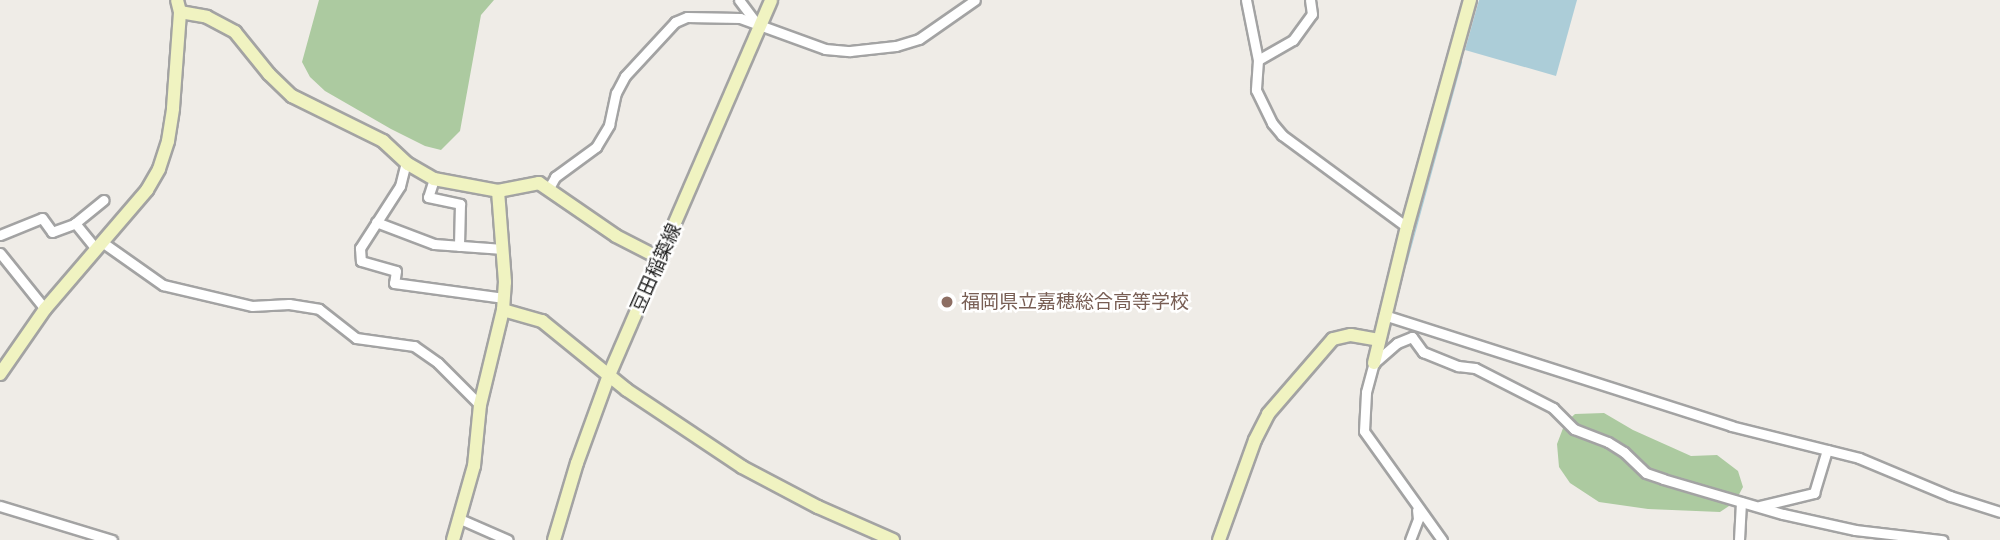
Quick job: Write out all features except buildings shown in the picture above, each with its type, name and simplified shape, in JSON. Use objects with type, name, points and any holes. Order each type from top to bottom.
[{"type":"street","points":[[739,0],[760,26]]},
{"type":"street","name":"豆田稲築線","points":[[554,540],[577,463],[610,375],[771,0]]},
{"type":"street","points":[[959,12],[962,0]]},
{"type":"street","points":[[549,188],[555,177],[596,148],[609,125],[616,93],[625,76],[676,22],[687,17],[708,15],[740,18],[825,49],[850,51],[896,46],[919,39],[975,0]]},
{"type":"street","points":[[1246,0],[1258,60],[1256,90],[1282,135],[1407,227]]},
{"type":"street","points":[[1258,60],[1293,40],[1312,14],[1310,0]]},
{"type":"street","points":[[1442,540],[1416,508],[1364,431],[1366,392],[1407,227],[1470,0]]},
{"type":"street","points":[[0,374],[44,309],[147,190],[159,169],[173,108],[179,6],[235,32],[269,74],[292,96],[383,141],[406,162],[434,179],[498,191],[539,183],[616,236],[661,258]]},
{"type":"street","points":[[406,162],[400,186],[360,248],[361,261],[396,271],[394,283],[503,304],[542,321],[610,375],[742,467],[818,507],[893,540]]},
{"type":"street","points":[[434,179],[428,197],[460,204],[458,246]]},
{"type":"street","points":[[453,540],[474,466],[480,405],[503,304],[503,249],[498,191]]},
{"type":"street","points":[[0,235],[42,218],[52,232],[75,223],[104,200]]},
{"type":"street","points":[[376,222],[434,244],[503,249]]},
{"type":"street","points":[[75,223],[99,246],[163,285],[252,306],[289,304],[319,309],[356,338],[414,346],[438,363],[480,405]]},
{"type":"street","points":[[0,253],[44,309]]},
{"type":"street","points":[[1384,315],[1731,426],[1859,458],[1950,496],[2000,512]]},
{"type":"street","points":[[1219,540],[1255,440],[1268,414],[1333,339],[1343,335],[1379,340]]},
{"type":"street","points":[[1374,363],[1397,343],[1412,337],[1423,352],[1458,366],[1475,368],[1553,408],[1574,429],[1624,452],[1646,473],[1758,507],[1855,530],[1942,540]]},
{"type":"street","points":[[1758,507],[1814,493],[1827,450]]},
{"type":"street","points":[[1739,540],[1741,502]]},
{"type":"street","points":[[0,506],[112,540]]},
{"type":"street","points":[[1410,540],[1418,519],[1416,508]]},
{"type":"street","points":[[460,519],[508,540]]},
{"type":"green space","points":[[319,0],[494,0],[481,15],[460,131],[441,150],[425,146],[391,129],[325,91],[310,77],[302,62]]},
{"type":"green space","points":[[1604,413],[1633,430],[1691,456],[1717,455],[1738,471],[1743,487],[1735,502],[1720,512],[1648,509],[1599,502],[1570,483],[1559,467],[1557,444],[1565,423],[1575,414]]},
{"type":"water","points":[[1479,0],[1577,0],[1556,76],[1465,50]]},
{"type":"waterway","points":[[1405,263],[1460,62]]},
{"type":"waterway","points":[[1391,313],[1405,317]]},
{"type":"place","name":"福岡県立嘉穂総合高等学校","points":[[947,302]]}]
